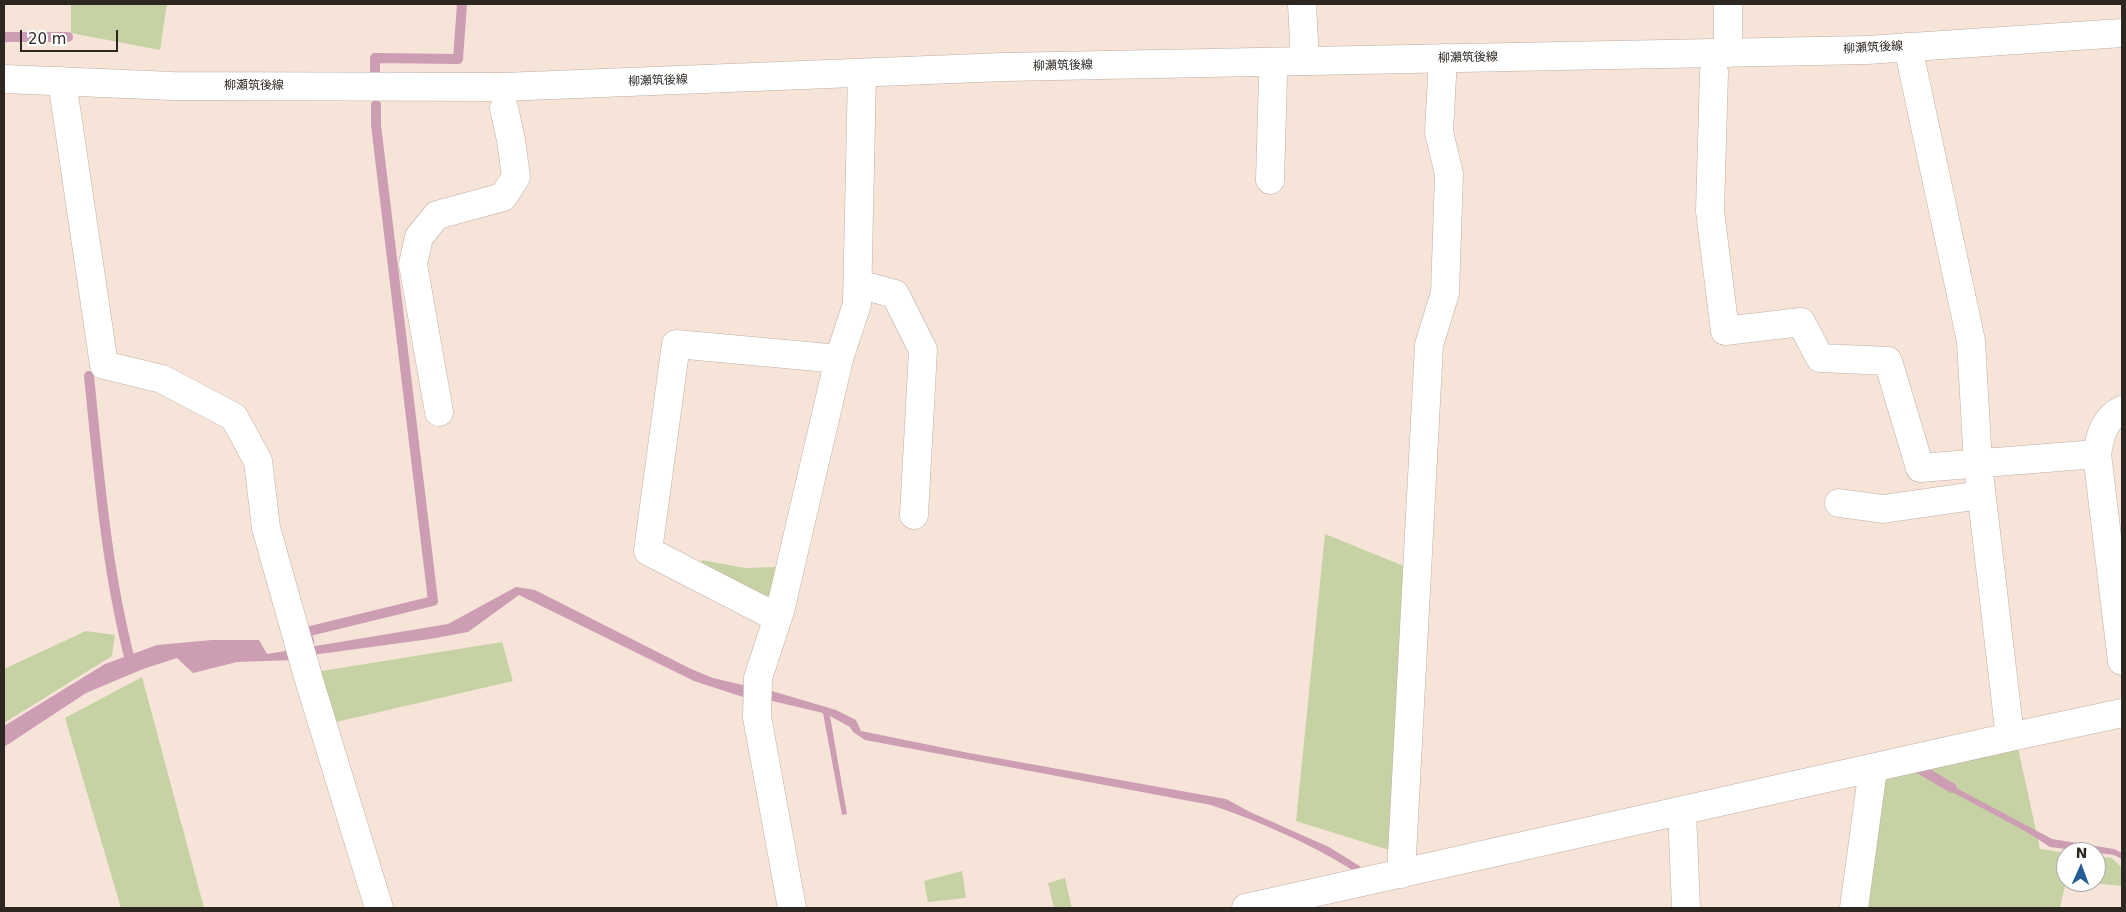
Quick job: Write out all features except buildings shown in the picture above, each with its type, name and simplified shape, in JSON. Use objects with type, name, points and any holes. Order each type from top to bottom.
[{"type":"street","points":[[1302,4],[1305,61]]},
{"type":"street","points":[[1728,4],[1721,62],[1710,211],[1725,331],[1801,322],[1820,358],[1888,361],[1920,468],[2097,454]]},
{"type":"street","name":"柳瀬筑後線","points":[[4,79],[173,86],[503,87],[1004,67],[1443,58],[1721,62],[2122,33]]},
{"type":"street","points":[[1908,47],[1971,341],[1981,495],[2010,737]]},
{"type":"street","points":[[1401,874],[1429,345],[1445,293],[1449,174],[1439,132],[1443,58]]},
{"type":"street","points":[[792,908],[757,717],[758,678],[778,618],[839,359],[857,304],[862,73]]},
{"type":"street","points":[[1270,180],[1273,77]]},
{"type":"street","points":[[62,81],[104,365],[162,378],[234,417],[258,461],[266,528],[309,680],[379,908]]},
{"type":"street","points":[[439,412],[413,264],[419,237],[437,216],[503,197],[516,177],[504,108]]},
{"type":"street","points":[[858,284],[895,294],[923,350],[914,515]]},
{"type":"street","points":[[778,618],[648,551],[676,344],[839,359]]},
{"type":"street","points":[[2122,410],[2113,414],[2101,433],[2097,454],[2122,661]]},
{"type":"street","points":[[1839,504],[1883,509],[1981,495]]},
{"type":"street","points":[[1246,908],[2010,737],[2122,714]]},
{"type":"street","points":[[1854,908],[1873,768]]},
{"type":"street","points":[[1682,811],[1686,908]]},
{"type":"green space","points":[[71,4],[167,4],[160,50],[71,33]]},
{"type":"green space","points":[[1325,534],[1411,569],[1395,852],[1296,821]]},
{"type":"green space","points":[[702,560],[745,568],[777,567],[773,593],[761,598],[700,567]]},
{"type":"green space","points":[[86,631],[115,635],[112,656],[4,723],[4,669]]},
{"type":"green space","points":[[502,642],[513,681],[332,723],[316,672]]},
{"type":"green space","points":[[142,677],[204,908],[121,908],[65,718]]},
{"type":"green space","points":[[2018,748],[2040,849],[2056,851],[2056,892],[2064,892],[2060,908],[1862,908],[1879,778]]},
{"type":"green space","points":[[2106,857],[2112,858],[2122,868],[2122,886],[2106,884]]},
{"type":"green space","points":[[962,871],[966,898],[928,902],[924,881]]},
{"type":"green space","points":[[1065,878],[1072,908],[1054,908],[1048,883]]},
{"type":"shaded area","points":[[516,587],[535,590],[691,669],[713,678],[747,686],[743,697],[694,681],[519,595],[468,632],[430,639],[312,655],[293,660],[237,662],[193,673],[177,658],[143,669],[86,693],[4,747],[4,726],[105,664],[157,645],[212,640],[259,640],[267,654],[448,624]]},
{"type":"shaded area","points":[[765,689],[836,710],[856,720],[861,731],[969,753],[1226,799],[1250,812],[1329,847],[1361,867],[1354,871],[1320,851],[1284,834],[1211,805],[865,740],[853,732],[850,727],[830,716],[847,814],[842,815],[823,713],[764,699]]},
{"type":"shaded area","points":[[1943,781],[2052,839],[2071,842],[2056,842],[2056,848],[2050,847],[2025,831],[1939,785]]},
{"type":"shaded area","points":[[2106,848],[2122,853],[2122,859],[2106,854]]},
{"type":"waterway","points":[[375,71],[375,58],[458,59],[462,4]]},
{"type":"waterway","points":[[4,37],[68,37]]},
{"type":"waterway","points":[[309,641],[306,632],[433,601],[376,125],[376,105]]},
{"type":"waterway","points":[[89,376],[109,557],[122,629],[131,664]]},
{"type":"waterway","points":[[1915,766],[1952,788]]}]
